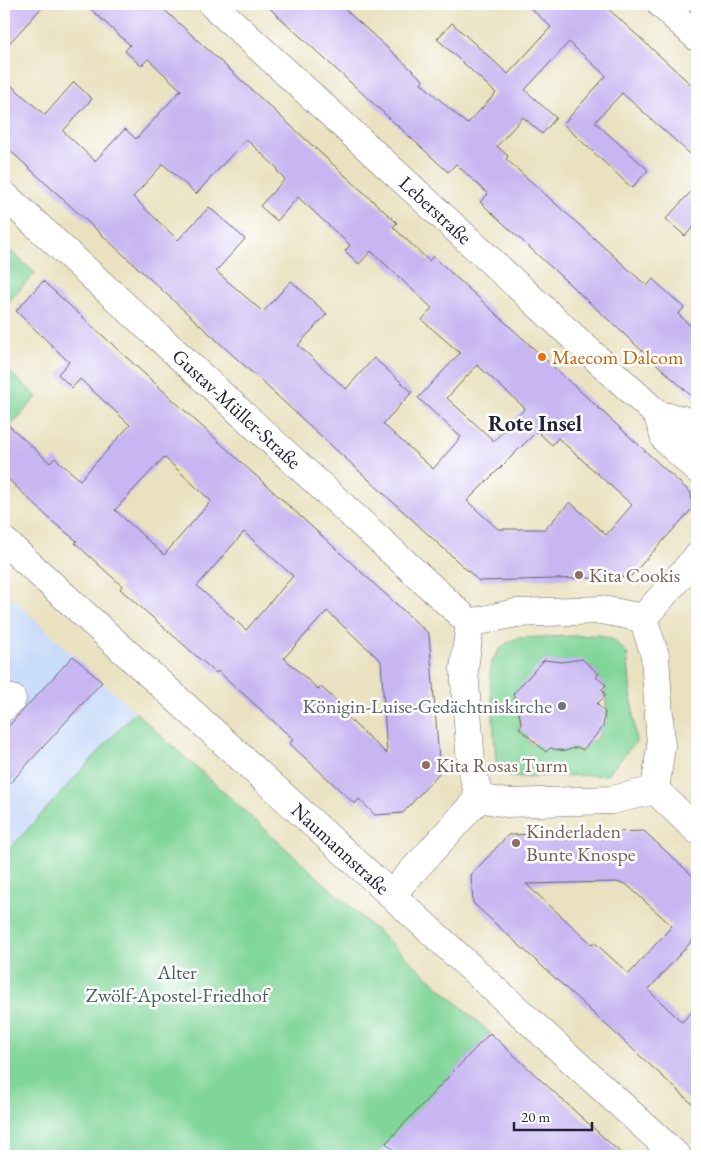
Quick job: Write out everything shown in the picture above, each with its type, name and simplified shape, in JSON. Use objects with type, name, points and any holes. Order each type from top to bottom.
[{"type":"street","name":"Leberstraße","points":[[212,4],[658,415]]},
{"type":"street","points":[[661,4],[697,37]]},
{"type":"street","name":"Gustav-Müller-Straße","points":[[4,195],[470,622]]},
{"type":"street","points":[[697,433],[683,420],[658,415],[665,439],[697,469]]},
{"type":"street","name":"Naumannstraße","points":[[4,541],[677,1156]]},
{"type":"street","points":[[642,618],[697,557]]},
{"type":"street","points":[[479,798],[471,764],[464,669],[470,622],[516,613],[602,610],[642,618]]},
{"type":"street","points":[[642,618],[654,656],[661,746],[655,790]]},
{"type":"street","points":[[479,798],[506,803],[612,800],[655,790]]},
{"type":"street","points":[[655,790],[697,830]]},
{"type":"street","points":[[391,895],[479,798]]},
{"type":"shaded area","points":[[4,591],[135,712],[4,855]]},
{"type":"shaded area","points":[[387,1143],[401,1156],[375,1156]]},
{"type":"green space","points":[[4,245],[35,273],[4,307]]},
{"type":"green space","points":[[4,367],[37,397],[4,433]]},
{"type":"green space","points":[[599,635],[614,640],[627,653],[636,742],[607,775],[511,777],[496,762],[490,674],[492,661],[499,650],[508,642],[518,638]],"holes":[[[590,666],[599,674],[596,677],[605,684],[607,723],[598,730],[601,733],[593,742],[590,739],[580,749],[545,751],[537,743],[534,746],[526,739],[528,735],[519,728],[520,716]]]},
{"type":"green space","name":"Alter Zwölf-Apostel-Friedhof","points":[[135,712],[490,1033],[375,1156],[4,1156],[4,855]]},
{"type":"building","points":[[4,4],[45,4],[4,49]]},
{"type":"building","points":[[85,4],[158,4],[397,223],[393,227],[429,261],[433,256],[691,493],[692,509],[630,577],[479,581],[4,145],[4,79],[45,115],[74,82],[92,99],[63,131],[95,161],[125,129],[136,139],[181,90],[148,59],[141,66],[125,51],[130,45]],"holes":[[[246,139],[278,169],[277,171],[285,179],[260,206],[277,221],[298,197],[350,245],[345,251],[359,264],[371,251],[432,308],[422,320],[460,353],[418,398],[461,437],[433,469],[383,424],[412,392],[374,358],[346,389],[298,345],[327,314],[291,281],[263,312],[216,271],[245,239],[209,207],[178,240],[133,197],[163,164],[196,194]],[[477,365],[525,408],[494,441],[447,398]],[[537,431],[552,445],[558,438],[632,505],[606,535],[570,502],[545,529],[498,529],[467,501]]]},
{"type":"building","points":[[265,4],[339,4],[423,80],[421,83],[467,124],[496,93],[437,39],[452,23],[508,74],[551,27],[526,4],[603,4],[697,90],[697,160],[622,93],[595,122],[648,170],[632,188],[563,124],[606,76],[569,42],[525,90],[556,118],[542,134],[523,117],[497,146],[508,156],[506,159],[647,286],[653,279],[684,308],[678,314],[697,332],[697,401],[480,202],[488,194],[456,164],[448,172]]},
{"type":"building","points":[[697,185],[697,223],[685,236],[666,219]]},
{"type":"building","points":[[43,281],[429,634],[440,772],[403,813],[375,815],[359,799],[355,804],[290,744],[293,739],[218,671],[216,673],[120,589],[122,586],[75,543],[77,541],[53,522],[4,475],[4,421],[50,463],[55,458],[80,480],[130,425],[80,379],[72,388],[58,374],[69,362],[16,311]],"holes":[[[164,457],[211,501],[164,555],[115,510]],[[244,532],[293,576],[246,630],[197,586]],[[327,611],[381,661],[387,754],[338,709],[338,702],[321,687],[318,689],[284,658]]]},
{"type":"building","points":[[73,656],[102,682],[4,790],[4,731]]},
{"type":"building","name":"Königin-Luise-Gedächtniskirche","points":[[582,659],[599,674],[596,677],[606,685],[602,689],[605,696],[597,704],[605,712],[603,727],[583,750],[577,747],[565,751],[550,748],[546,752],[519,728],[522,724],[513,694],[544,660],[562,662]]},
{"type":"building","points":[[644,831],[697,880],[697,935],[648,990],[682,1022],[697,1006],[697,1108],[473,903],[471,875],[508,835]],"holes":[[[615,882],[626,884],[672,926],[629,974],[594,942],[593,945],[526,884]]]},
{"type":"building","points":[[490,1033],[624,1156],[401,1156],[386,1143]]},
{"type":"place","name":"Maecom Dalcom","points":[[542,357]]},
{"type":"place","name":"Kita Cookis","points":[[579,575]]},
{"type":"place","name":"Königin-Luise-Gedächtniskirche","points":[[562,706]]},
{"type":"place","name":"Kita Rosas Turm","points":[[426,765]]},
{"type":"place","name":"Kinderladen Bunte Knospe","points":[[516,843]]},
{"type":"district","name":"Rote Insel","points":[[535,423]]}]
